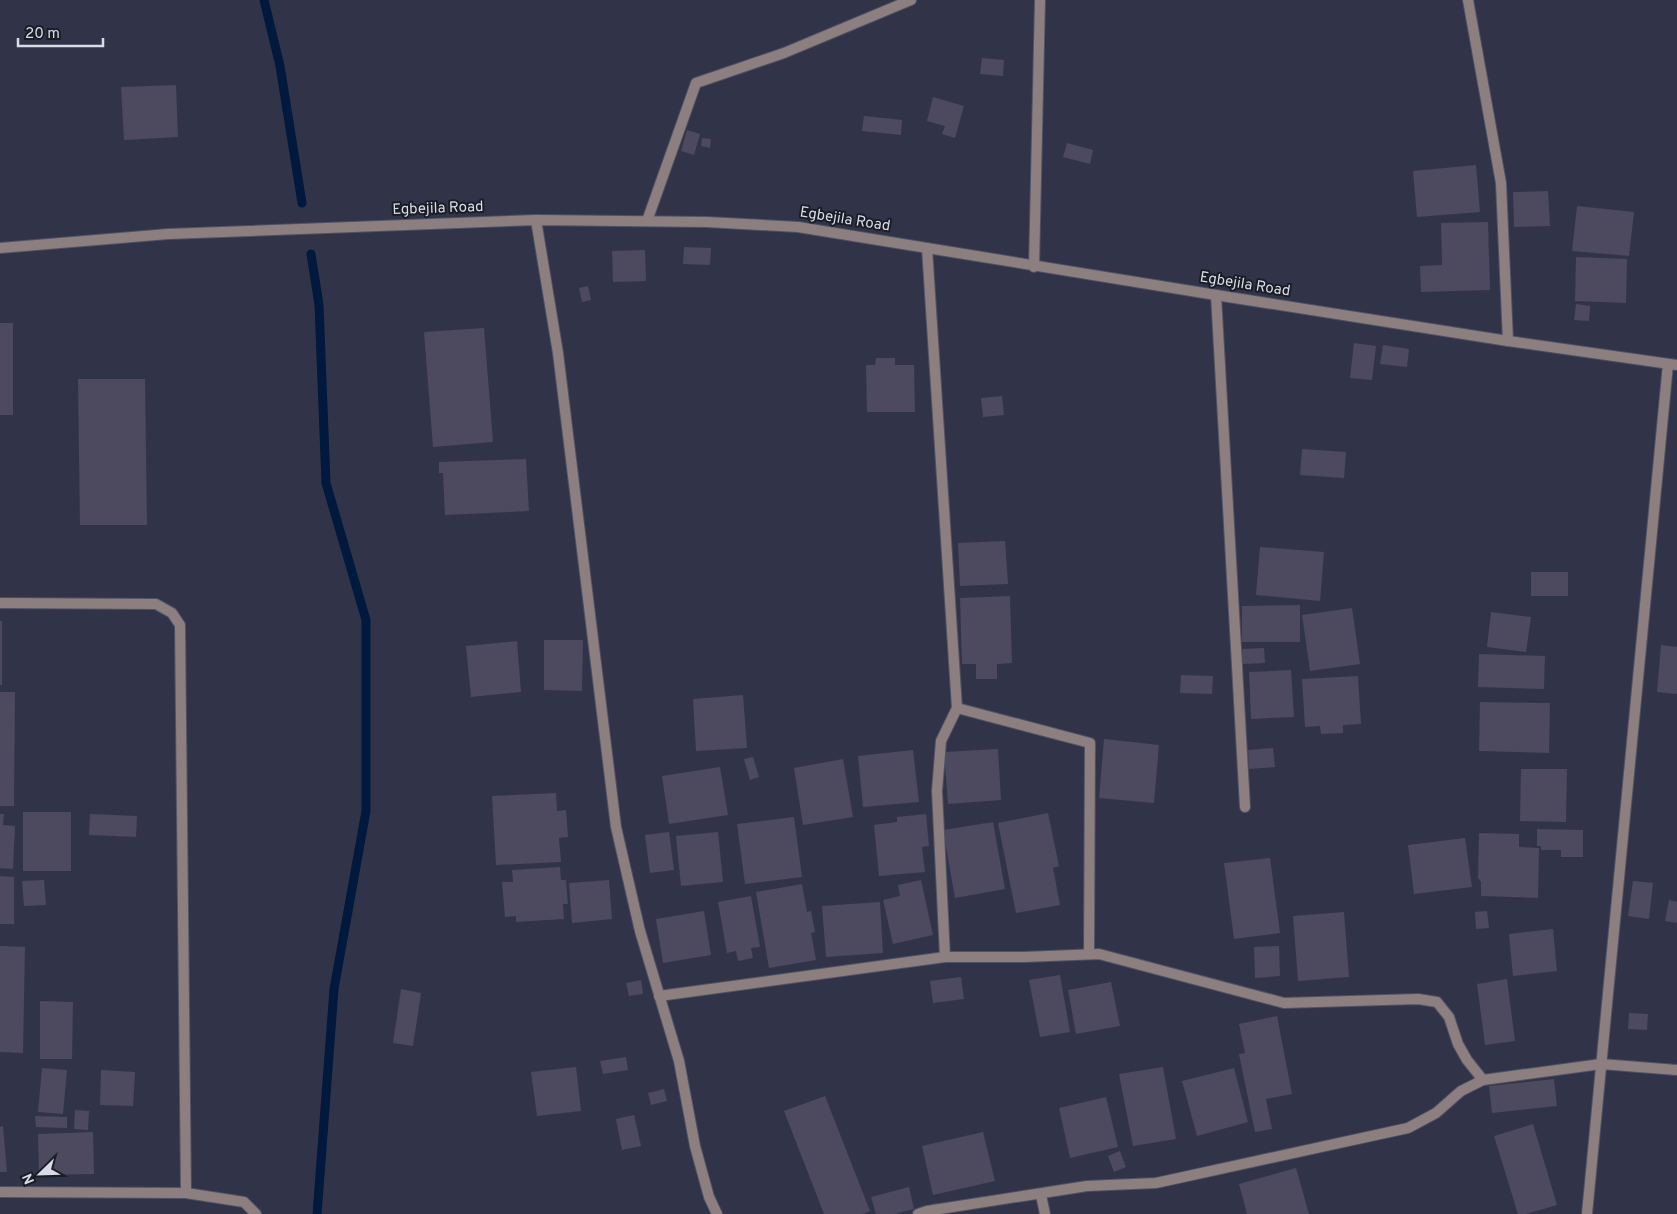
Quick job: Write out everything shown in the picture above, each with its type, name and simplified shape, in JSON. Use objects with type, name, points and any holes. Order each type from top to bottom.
[{"type":"street","points":[[648,221],[696,83],[784,53],[911,0]]},
{"type":"street","points":[[1034,267],[1040,0]]},
{"type":"street","points":[[1468,0],[1501,183],[1508,341]]},
{"type":"street","points":[[536,220],[558,353],[616,827],[640,931],[679,1061],[695,1146],[717,1214]]},
{"type":"street","name":"Egbejila Road","points":[[0,248],[168,234],[536,220],[707,222],[798,227],[1216,296],[1508,341],[1673,364]]},
{"type":"street","points":[[926,248],[957,708],[941,741],[937,791],[945,957]]},
{"type":"street","points":[[1216,296],[1244,807]]},
{"type":"street","points":[[1587,1214],[1673,364]]},
{"type":"street","points":[[0,603],[156,604],[172,613],[180,625],[186,1193]]},
{"type":"street","points":[[957,708],[1090,743],[1089,954]]},
{"type":"street","points":[[659,996],[945,957],[1024,957],[1099,954],[1284,1003],[1418,999],[1438,1002],[1449,1017],[1458,1044],[1467,1060],[1483,1080]]},
{"type":"street","points":[[918,1214],[1087,1186],[1156,1183],[1408,1128],[1436,1113],[1462,1091],[1483,1080],[1601,1064],[1677,1070]]},
{"type":"street","points":[[0,1192],[186,1193],[244,1202],[256,1214]]},
{"type":"street","points":[[1041,1194],[1046,1214]]},
{"type":"building","points":[[982,58],[1004,60],[1003,76],[980,74]]},
{"type":"building","points":[[176,85],[178,137],[124,140],[121,87]]},
{"type":"building","points":[[933,97],[964,106],[955,138],[942,134],[945,126],[927,121]]},
{"type":"building","points":[[864,116],[902,120],[901,135],[862,131]]},
{"type":"building","points":[[687,130],[700,134],[694,155],[681,151]]},
{"type":"building","points":[[702,138],[711,139],[710,148],[701,146]]},
{"type":"building","points":[[1067,143],[1093,150],[1090,164],[1063,157]]},
{"type":"building","points":[[1476,165],[1480,212],[1417,217],[1413,171]]},
{"type":"building","points":[[1548,191],[1550,226],[1514,227],[1513,192]]},
{"type":"building","points":[[1577,206],[1634,212],[1629,256],[1572,251]]},
{"type":"building","points":[[1488,222],[1490,290],[1421,292],[1420,266],[1442,265],[1441,223]]},
{"type":"building","points":[[684,247],[711,248],[710,265],[683,264]]},
{"type":"building","points":[[645,250],[646,281],[613,282],[612,251]]},
{"type":"building","points":[[1576,257],[1627,259],[1626,303],[1575,301]]},
{"type":"building","points":[[588,286],[591,300],[582,302],[579,288]]},
{"type":"building","points":[[1576,304],[1590,306],[1589,321],[1574,320]]},
{"type":"building","points":[[0,323],[13,323],[13,415],[0,415]]},
{"type":"building","points":[[484,328],[493,442],[433,447],[424,332]]},
{"type":"building","points":[[1354,343],[1376,346],[1372,380],[1350,378]]},
{"type":"building","points":[[1383,345],[1409,349],[1407,367],[1380,364]]},
{"type":"building","points":[[876,358],[895,358],[895,365],[914,365],[915,412],[867,412],[866,365],[875,365]]},
{"type":"building","points":[[78,379],[145,379],[147,525],[80,525]]},
{"type":"building","points":[[1002,396],[1004,415],[983,417],[981,398]]},
{"type":"building","points":[[1302,449],[1346,452],[1344,478],[1300,475]]},
{"type":"building","points":[[526,459],[529,511],[445,515],[443,473],[439,473],[439,462]]},
{"type":"building","points":[[1005,541],[1008,584],[960,586],[958,543]]},
{"type":"building","points":[[1260,547],[1324,552],[1320,601],[1256,595]]},
{"type":"building","points":[[1531,572],[1568,572],[1568,596],[1531,596]]},
{"type":"building","points":[[1010,596],[1012,663],[997,664],[997,679],[976,679],[976,664],[962,664],[960,598]]},
{"type":"building","points":[[1300,605],[1300,642],[1242,642],[1242,606]]},
{"type":"building","points":[[1352,608],[1360,664],[1310,671],[1302,615]]},
{"type":"building","points":[[1491,612],[1531,617],[1526,652],[1487,647]]},
{"type":"building","points":[[0,621],[2,621],[2,685],[0,685]]},
{"type":"building","points":[[544,640],[583,640],[582,691],[544,690]]},
{"type":"building","points":[[517,641],[521,692],[471,697],[466,646]]},
{"type":"building","points":[[1661,645],[1677,647],[1677,694],[1657,692]]},
{"type":"building","points":[[1264,648],[1265,663],[1242,664],[1241,649]]},
{"type":"building","points":[[1479,654],[1545,656],[1544,689],[1478,687]]},
{"type":"building","points":[[1291,670],[1294,717],[1251,719],[1249,672]]},
{"type":"building","points":[[1181,675],[1213,676],[1212,694],[1180,693]]},
{"type":"building","points":[[1358,676],[1361,724],[1343,725],[1343,733],[1321,734],[1320,726],[1305,727],[1302,679]]},
{"type":"building","points":[[0,692],[15,692],[14,806],[0,806]]},
{"type":"building","points":[[743,695],[747,748],[696,751],[693,699]]},
{"type":"building","points":[[1480,702],[1550,703],[1549,753],[1479,751]]},
{"type":"building","points":[[1104,739],[1159,745],[1154,803],[1099,798]]},
{"type":"building","points":[[1273,748],[1275,767],[1249,769],[1248,750]]},
{"type":"building","points":[[998,749],[1001,800],[948,804],[944,752]]},
{"type":"building","points":[[913,750],[919,802],[863,807],[858,756]]},
{"type":"building","points":[[753,757],[759,777],[750,780],[744,759]]},
{"type":"building","points":[[843,759],[853,817],[803,825],[794,768]]},
{"type":"building","points":[[720,767],[728,815],[669,824],[662,776]]},
{"type":"building","points":[[1521,769],[1567,769],[1566,822],[1520,821]]},
{"type":"building","points":[[556,793],[557,811],[566,810],[568,837],[559,838],[561,862],[496,865],[492,796]]},
{"type":"building","points":[[23,812],[71,812],[71,871],[23,871]]},
{"type":"building","points":[[1048,813],[1059,866],[1053,868],[1060,905],[1016,913],[998,823]]},
{"type":"building","points":[[0,814],[4,814],[3,825],[15,826],[13,869],[0,868]]},
{"type":"building","points":[[90,814],[137,816],[136,837],[89,835]]},
{"type":"building","points":[[926,814],[929,846],[922,847],[925,872],[879,876],[874,825],[897,822],[897,817]]},
{"type":"building","points":[[794,817],[802,877],[745,884],[737,824]]},
{"type":"building","points":[[993,822],[1005,889],[955,898],[943,830]]},
{"type":"building","points":[[1537,829],[1583,830],[1583,857],[1561,857],[1561,850],[1541,850],[1541,846],[1537,846]]},
{"type":"building","points":[[669,832],[674,870],[650,873],[645,835]]},
{"type":"building","points":[[718,832],[723,882],[681,886],[676,836]]},
{"type":"building","points":[[1479,833],[1519,834],[1519,847],[1539,848],[1538,898],[1481,896],[1481,882],[1478,878]]},
{"type":"building","points":[[1465,838],[1472,887],[1414,894],[1408,845]]},
{"type":"building","points":[[1270,858],[1280,933],[1234,939],[1224,863]]},
{"type":"building","points":[[560,867],[561,880],[566,880],[568,904],[563,904],[564,919],[516,922],[516,916],[505,917],[502,882],[513,882],[512,870]]},
{"type":"building","points":[[0,876],[14,877],[14,924],[0,924]]},
{"type":"building","points":[[44,880],[46,905],[24,906],[22,881]]},
{"type":"building","points":[[609,880],[612,919],[572,923],[569,883]]},
{"type":"building","points":[[921,880],[933,935],[893,944],[883,900],[900,896],[898,885]]},
{"type":"building","points":[[1633,881],[1653,883],[1649,919],[1628,916]]},
{"type":"building","points":[[802,884],[807,912],[811,911],[815,932],[811,933],[816,960],[769,968],[756,892]]},
{"type":"building","points":[[751,896],[760,947],[751,948],[753,958],[738,961],[736,951],[727,953],[718,902]]},
{"type":"building","points":[[1669,900],[1677,902],[1677,923],[1665,921]]},
{"type":"building","points":[[880,902],[883,953],[826,957],[822,906]]},
{"type":"building","points":[[704,911],[711,955],[663,963],[656,919]]},
{"type":"building","points":[[1487,911],[1489,928],[1476,929],[1475,912]]},
{"type":"building","points":[[1344,912],[1349,977],[1298,981],[1293,916]]},
{"type":"building","points":[[1553,929],[1557,971],[1513,976],[1509,934]]},
{"type":"building","points":[[0,946],[25,947],[23,1053],[0,1052]]},
{"type":"building","points":[[1279,946],[1280,976],[1255,978],[1254,947]]},
{"type":"building","points":[[1060,975],[1070,1032],[1040,1037],[1029,980]]},
{"type":"building","points":[[961,977],[964,999],[933,1003],[930,981]]},
{"type":"building","points":[[1507,979],[1515,1041],[1485,1045],[1477,984]]},
{"type":"building","points":[[641,980],[643,994],[629,996],[626,983]]},
{"type":"building","points":[[1111,982],[1120,1026],[1076,1034],[1068,990]]},
{"type":"building","points":[[401,989],[421,993],[413,1046],[393,1043]]},
{"type":"building","points":[[40,1001],[73,1002],[72,1059],[40,1059]]},
{"type":"building","points":[[1629,1013],[1648,1014],[1647,1030],[1628,1029]]},
{"type":"building","points":[[1277,1016],[1292,1094],[1266,1099],[1272,1129],[1255,1132],[1239,1054],[1245,1053],[1239,1024]]},
{"type":"building","points":[[626,1057],[628,1070],[603,1074],[600,1061]]},
{"type":"building","points":[[576,1067],[581,1111],[537,1116],[531,1072]]},
{"type":"building","points":[[1163,1067],[1176,1139],[1133,1146],[1119,1074]]},
{"type":"building","points":[[42,1068],[67,1070],[63,1114],[38,1112]]},
{"type":"building","points":[[1234,1068],[1248,1122],[1197,1136],[1182,1081]]},
{"type":"building","points":[[101,1070],[135,1072],[133,1106],[100,1105]]},
{"type":"building","points":[[1554,1079],[1557,1106],[1492,1113],[1489,1086]]},
{"type":"building","points":[[664,1089],[667,1101],[651,1105],[648,1093]]},
{"type":"building","points":[[825,1096],[870,1211],[863,1214],[824,1214],[784,1111]]},
{"type":"building","points":[[1106,1097],[1118,1147],[1070,1158],[1059,1108]]},
{"type":"building","points":[[75,1110],[89,1111],[88,1130],[74,1129]]},
{"type":"building","points":[[634,1115],[641,1146],[622,1150],[616,1119]]},
{"type":"building","points":[[35,1116],[67,1117],[67,1128],[36,1127]]},
{"type":"building","points":[[1533,1124],[1557,1205],[1526,1214],[1518,1214],[1494,1136]]},
{"type":"building","points":[[3,1126],[7,1172],[0,1172],[0,1127]]},
{"type":"building","points":[[93,1132],[94,1174],[39,1175],[38,1134]]},
{"type":"building","points":[[983,1132],[995,1181],[933,1195],[922,1146]]},
{"type":"building","points":[[1120,1151],[1126,1167],[1114,1172],[1108,1156]]},
{"type":"building","points":[[1296,1168],[1309,1214],[1247,1214],[1239,1184]]},
{"type":"building","points":[[909,1187],[914,1209],[895,1214],[876,1214],[871,1197]]},
{"type":"waterway","points":[[264,0],[280,66],[302,203]]},
{"type":"waterway","points":[[311,254],[319,305],[326,483],[366,620],[366,811],[334,989],[317,1214]]}]
